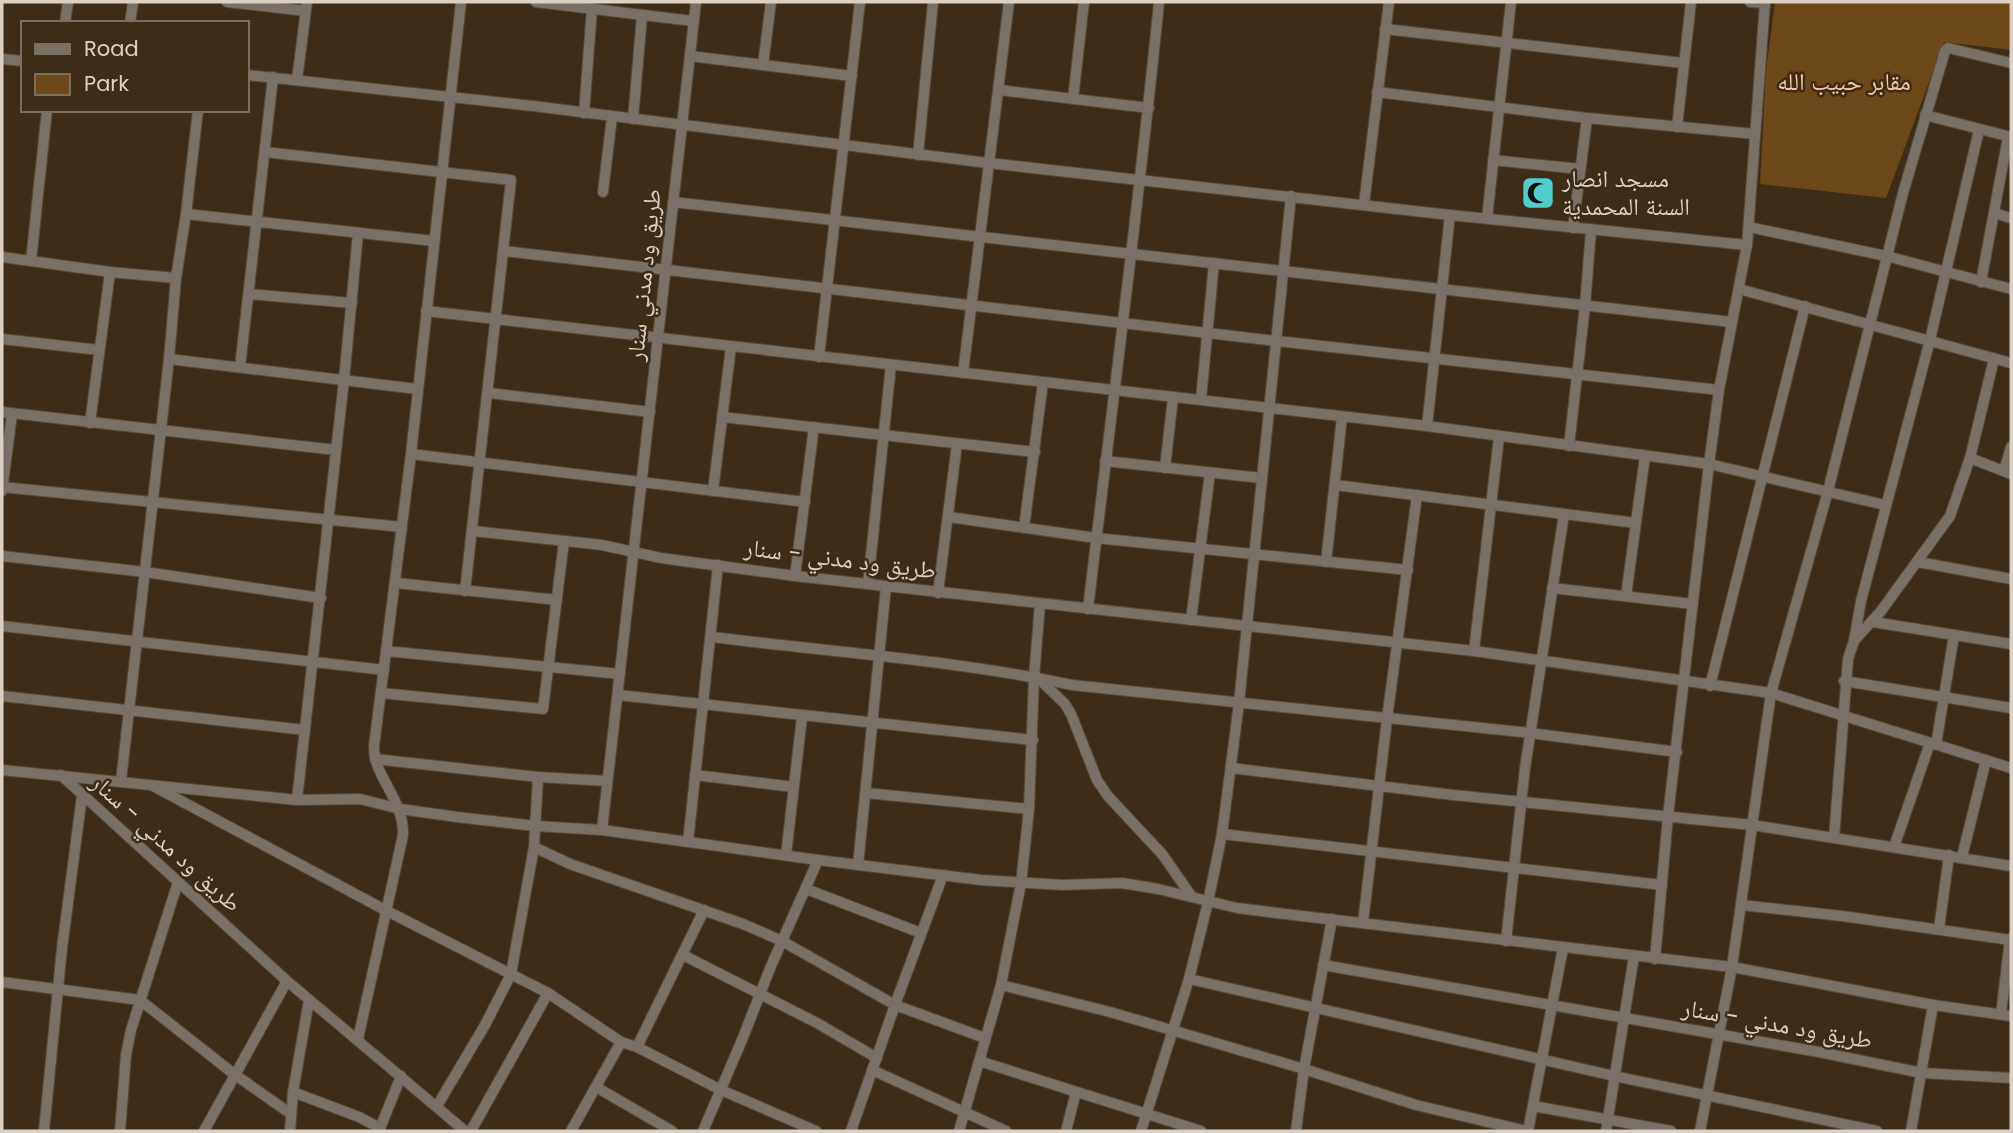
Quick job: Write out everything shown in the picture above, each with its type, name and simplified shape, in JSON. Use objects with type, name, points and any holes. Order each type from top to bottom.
[{"type":"street","points":[[65,21],[68,2]]},
{"type":"street","points":[[130,21],[133,2]]},
{"type":"street","points":[[226,2],[306,6],[298,80]]},
{"type":"street","points":[[358,1039],[403,835],[400,809],[375,760],[374,746],[396,583],[461,2]]},
{"type":"street","points":[[538,2],[694,21]]},
{"type":"street","name":"طريق ود مدني سنار","points":[[603,830],[695,2]]},
{"type":"street","points":[[763,65],[771,2]]},
{"type":"street","points":[[819,357],[860,2]]},
{"type":"street","points":[[918,155],[933,2]]},
{"type":"street","points":[[963,373],[1009,2]]},
{"type":"street","points":[[1073,99],[1084,2]]},
{"type":"street","points":[[1088,609],[1122,323],[1133,254],[1159,2]]},
{"type":"street","points":[[1364,204],[1389,2]]},
{"type":"street","points":[[1487,218],[1511,2]]},
{"type":"street","points":[[1677,127],[1691,2]]},
{"type":"street","points":[[1655,959],[1668,816],[1709,464],[1719,390],[1749,227],[1765,2],[1750,2]]},
{"type":"street","points":[[584,113],[592,9]]},
{"type":"street","points":[[633,119],[642,16]]},
{"type":"street","points":[[1385,29],[1684,63]]},
{"type":"street","points":[[1700,1131],[1732,967],[1771,693],[1828,491],[1886,256],[1925,115],[1948,48],[2011,63]]},
{"type":"street","points":[[690,56],[852,76]]},
{"type":"street","points":[[2,59],[21,61]]},
{"type":"street","points":[[248,75],[682,124],[1141,181],[1747,245]]},
{"type":"street","points":[[240,367],[273,77]]},
{"type":"street","points":[[999,90],[1150,108]]},
{"type":"street","points":[[1377,92],[1755,135]]},
{"type":"street","points":[[31,261],[47,112]]},
{"type":"street","points":[[121,781],[176,278],[198,112]]},
{"type":"street","points":[[1925,115],[2010,137],[1981,282]]},
{"type":"street","points":[[603,192],[612,117]]},
{"type":"street","points":[[1573,228],[1587,118]]},
{"type":"street","points":[[1834,838],[1844,716],[1844,681],[1861,601],[1930,340],[1979,130]]},
{"type":"street","points":[[265,152],[511,180],[465,591]]},
{"type":"street","points":[[1493,160],[1580,169]]},
{"type":"street","points":[[1142,1131],[1189,979],[1222,834],[1271,408],[1291,196]]},
{"type":"street","points":[[673,202],[1732,322]]},
{"type":"street","points":[[1994,213],[2011,218]]},
{"type":"street","points":[[186,214],[434,240]]},
{"type":"street","points":[[1427,426],[1450,215]]},
{"type":"street","points":[[1749,227],[1886,256],[2011,289]]},
{"type":"street","points":[[1569,446],[1591,230]]},
{"type":"street","points":[[297,800],[337,450],[358,233]]},
{"type":"street","points":[[504,251],[1719,390]]},
{"type":"street","points":[[2,257],[176,278]]},
{"type":"street","points":[[1200,399],[1214,263]]},
{"type":"street","points":[[90,423],[110,272]]},
{"type":"street","points":[[1739,289],[2011,363]]},
{"type":"street","points":[[249,294],[352,303]]},
{"type":"street","points":[[1710,686],[1805,306]]},
{"type":"street","points":[[426,311],[1427,426],[1709,464],[1885,505]]},
{"type":"street","points":[[2,339],[99,350]]},
{"type":"street","points":[[713,491],[732,347]]},
{"type":"street","points":[[169,359],[417,389]]},
{"type":"street","points":[[1854,641],[1873,622],[1950,516],[1970,457],[1994,359]]},
{"type":"street","points":[[868,584],[891,365]]},
{"type":"street","points":[[1024,528],[1043,382]]},
{"type":"street","points":[[489,393],[650,412]]},
{"type":"street","points":[[1165,468],[1173,397]]},
{"type":"street","points":[[337,450],[7,413],[2,488],[402,527]]},
{"type":"street","points":[[723,417],[1035,452]]},
{"type":"street","points":[[1326,562],[1342,417]]},
{"type":"street","points":[[795,576],[814,427]]},
{"type":"street","points":[[1474,651],[1499,437]]},
{"type":"street","points":[[938,593],[957,444]]},
{"type":"street","points":[[1970,457],[2008,473],[2011,447]]},
{"type":"street","points":[[411,454],[805,502]]},
{"type":"street","points":[[1626,596],[1645,456]]},
{"type":"street","points":[[1105,461],[1261,478]]},
{"type":"street","points":[[1191,620],[1210,473]]},
{"type":"street","points":[[1335,485],[1636,523]]},
{"type":"street","points":[[1363,923],[1387,719],[1418,495]]},
{"type":"street","points":[[1506,941],[1530,733],[1564,514]]},
{"type":"street","points":[[948,517],[1096,538],[1408,570]]},
{"type":"street","name":"طريق ود مدني - سنار","points":[[473,531],[602,545],[635,553],[886,587],[1474,651],[1771,693],[2011,768]]},
{"type":"street","points":[[381,693],[543,709],[564,541]]},
{"type":"street","points":[[2,556],[145,572],[321,598]]},
{"type":"street","points":[[1918,562],[2011,579]]},
{"type":"street","points":[[688,842],[718,565]]},
{"type":"street","points":[[396,583],[557,600]]},
{"type":"street","points":[[858,865],[886,587]]},
{"type":"street","points":[[1552,588],[1693,604]]},
{"type":"street","points":[[959,1131],[1001,985],[1021,883],[1029,809],[1040,604]]},
{"type":"street","points":[[1873,622],[2011,644]]},
{"type":"street","points":[[2,626],[384,670]]},
{"type":"street","points":[[1894,847],[1933,744],[1954,635]]},
{"type":"street","points":[[712,637],[879,655],[1036,677],[1072,685],[1530,733],[1677,752]]},
{"type":"street","points":[[386,651],[620,674]]},
{"type":"street","points":[[1036,677],[1065,704],[1097,780],[1107,795],[1162,854],[1192,897]]},
{"type":"street","points":[[1844,681],[2011,708]]},
{"type":"street","points":[[618,695],[1033,740]]},
{"type":"street","points":[[2,696],[128,708],[305,730]]},
{"type":"street","points":[[786,855],[802,717]]},
{"type":"street","points":[[375,760],[538,777],[607,781]]},
{"type":"street","points":[[1962,857],[1986,761]]},
{"type":"street","points":[[1231,768],[1521,803],[1752,825],[2011,866]]},
{"type":"street","points":[[2,770],[61,775]]},
{"type":"street","name":"طريق ود مدني - سنار","points":[[61,775],[297,800],[360,799],[400,809],[535,826],[603,830],[818,860],[1021,883],[1122,883],[1208,902],[1732,967],[2006,1015],[2011,939],[1741,905]]},
{"type":"street","name":"طريق ود مدني - سنار","points":[[61,775],[287,981],[465,1131]]},
{"type":"street","points":[[695,775],[794,787]]},
{"type":"street","points":[[437,1106],[485,1025],[511,974],[534,847],[538,777]]},
{"type":"street","name":"طريق ود مدني - سنار","points":[[149,784],[548,993],[621,1042],[637,1046],[721,1090],[816,1131]]},
{"type":"street","points":[[866,793],[1029,809]]},
{"type":"street","points":[[44,1131],[58,988],[82,796]]},
{"type":"street","points":[[1222,834],[1662,885]]},
{"type":"street","points":[[534,847],[570,864],[743,924],[782,941],[895,1005],[985,1038]]},
{"type":"street","points":[[1940,929],[1949,855]]},
{"type":"street","points":[[703,1131],[818,860]]},
{"type":"street","points":[[851,1131],[943,875]]},
{"type":"street","points":[[120,1131],[126,1055],[140,1000],[178,882]]},
{"type":"street","points":[[806,889],[921,933]]},
{"type":"street","points":[[637,1046],[704,910]]},
{"type":"street","points":[[1296,1131],[1304,1069],[1332,919]]},
{"type":"street","points":[[1001,985],[1173,1031],[1416,1105],[1527,1131],[1563,948]]},
{"type":"street","points":[[683,955],[760,993],[877,1058]]},
{"type":"street","points":[[1607,1126],[1634,956]]},
{"type":"street","name":"طريق ود مدني - سنار","points":[[1324,965],[1819,1052],[1922,1073],[2011,1078]]},
{"type":"street","points":[[1189,979],[1315,1010],[1877,1131]]},
{"type":"street","points":[[204,1131],[287,981]]},
{"type":"street","points":[[2,982],[140,1000],[234,1074],[291,1114]]},
{"type":"street","points":[[471,1131],[548,993]]},
{"type":"street","points":[[290,1131],[293,1092],[309,1000]]},
{"type":"street","points":[[1911,1131],[1933,1004]]},
{"type":"street","points":[[571,1131],[621,1042]]},
{"type":"street","points":[[979,1061],[1201,1131]]},
{"type":"street","points":[[872,1070],[1006,1131]]},
{"type":"street","points":[[293,1092],[359,1117],[379,1130],[401,1076]]},
{"type":"street","points":[[596,1087],[672,1131]]},
{"type":"street","points":[[1066,1131],[1076,1092]]},
{"type":"street","points":[[1533,1106],[1607,1126],[1671,1131]]},
{"type":"green space","name":"مقابر حبيب الله","points":[[1775,2],[2011,2],[2011,50],[1944,42],[1886,198],[1760,184],[1766,70]]},
{"type":"place","name":"مسجد انصار السنة المحمدية","points":[[1538,193]]}]
